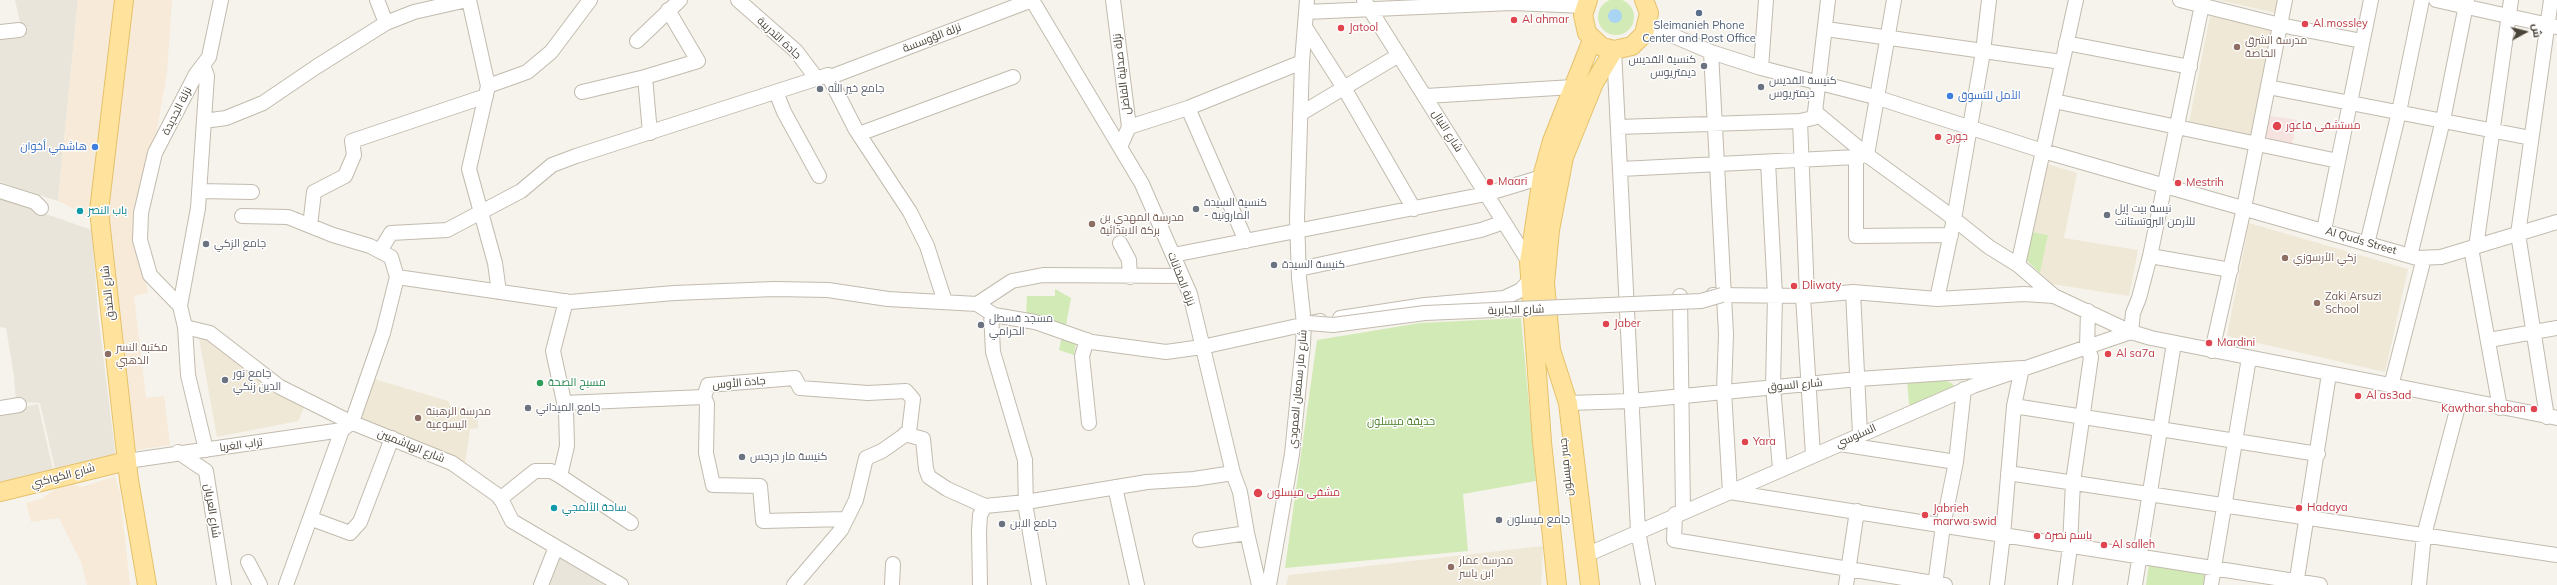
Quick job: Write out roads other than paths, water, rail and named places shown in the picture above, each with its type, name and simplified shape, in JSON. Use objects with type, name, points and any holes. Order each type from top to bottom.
[{"type":"main road","name":"شارع الخندق","points":[[124,0],[99,211],[127,461],[147,585]]},
{"type":"main road","points":[[1586,2],[1584,24],[1592,40],[1602,47],[1614,50],[1632,46],[1644,34],[1648,25],[1649,13],[1645,0]]},
{"type":"main road","points":[[1590,585],[1568,403],[1544,352],[1529,281],[1529,262],[1542,177],[1552,141],[1592,40]]},
{"type":"main road","points":[[1557,585],[1542,442],[1544,352],[1547,302],[1545,283],[1550,230],[1564,157],[1594,83],[1614,50]]},
{"type":"main road","name":"جسر ميسلون","points":[[1544,352],[1549,413],[1570,585]]},
{"type":"main road","name":"جسر ميسلون","points":[[1544,352],[1557,385],[1579,585]]},
{"type":"main road","name":"شارع الكواكبي","points":[[0,492],[127,461]]},
{"type":"street","name":"نزلة الجديدة","points":[[180,306],[150,275],[140,240],[140,224],[155,153],[196,74],[208,57],[221,0]]},
{"type":"street","points":[[376,0],[386,23]]},
{"type":"street","points":[[204,121],[226,118],[263,103],[316,67],[386,23],[414,12],[468,0],[487,91],[469,169],[495,264],[499,292]]},
{"type":"street","points":[[310,226],[314,192],[345,176],[354,155],[352,141],[487,91],[527,72],[551,52],[590,0]]},
{"type":"street","points":[[637,41],[680,0]]},
{"type":"street","name":"جادة التدريبة","points":[[738,0],[826,77],[859,134],[910,212],[927,246],[944,302]]},
{"type":"street","name":"نزلة الؤوسسة","points":[[380,251],[391,233],[447,230],[521,191],[552,166],[826,77],[1032,0]]},
{"type":"street","name":"نزلة المخانات","points":[[1032,0],[1142,184],[1190,294],[1232,473],[1240,492],[1247,533],[1260,585]]},
{"type":"street","name":"نزلة صدلية الفاضل","points":[[1113,0],[1129,127],[1120,147]]},
{"type":"street","points":[[1761,68],[1766,0]]},
{"type":"street","points":[[1618,127],[1800,121],[1813,118],[1826,29],[1828,0]]},
{"type":"street","points":[[1894,0],[1875,97],[1861,156],[1856,236],[1951,235]]},
{"type":"street","points":[[1937,299],[1954,219],[1983,52],[1989,0]]},
{"type":"street","points":[[2018,265],[2076,0]]},
{"type":"street","points":[[2180,0],[2203,3],[2280,25],[2362,41]]},
{"type":"street","points":[[2212,351],[2244,208],[2285,0]]},
{"type":"street","points":[[2324,230],[2371,0]]},
{"type":"street","points":[[2367,244],[2399,112],[2422,0]]},
{"type":"street","points":[[2436,0],[2466,3],[2508,17],[2552,26]]},
{"type":"street","points":[[2500,408],[2474,247],[2511,0]]},
{"type":"street","points":[[1815,112],[1861,156],[1954,219],[1989,247],[2018,265],[2054,296],[2131,332],[2212,351],[2552,418],[2533,332],[2518,234],[2531,138],[2552,26],[2551,0]]},
{"type":"street","points":[[1307,6],[1586,2]]},
{"type":"street","points":[[2131,332],[2133,313],[2150,256],[2203,3]]},
{"type":"street","points":[[2410,256],[2444,120],[2466,3]]},
{"type":"street","name":"شارع النيال","points":[[1366,4],[1426,96],[1529,262]]},
{"type":"street","name":"شارع مار سمعان العمودي","points":[[1268,585],[1292,454],[1306,324],[1298,269],[1297,232],[1302,62],[1307,6]]},
{"type":"street","points":[[582,92],[645,78],[698,61],[668,10]]},
{"type":"street","name":"Al Quds Street","points":[[1648,25],[1711,52],[1761,68],[1875,97],[2043,151],[2324,230],[2410,256],[2424,258],[2441,257],[2557,222]]},
{"type":"street","points":[[1305,27],[1344,88],[1414,209]]},
{"type":"street","points":[[1826,29],[2062,62]]},
{"type":"street","points":[[0,32],[19,30]]},
{"type":"street","points":[[2066,43],[2190,67]]},
{"type":"street","points":[[1614,50],[1628,298],[1638,531],[1648,585]]},
{"type":"street","points":[[1711,52],[1722,295],[1726,334],[1724,391],[1730,492],[1857,511],[2296,583],[2320,585]]},
{"type":"street","points":[[1300,114],[1398,55]]},
{"type":"street","points":[[1129,127],[1188,108],[1302,62]]},
{"type":"street","points":[[202,65],[208,76],[199,191],[180,306],[185,327],[188,375],[206,450]]},
{"type":"street","points":[[859,134],[1013,77]]},
{"type":"street","points":[[645,78],[650,133]]},
{"type":"street","points":[[1426,96],[1573,87]]},
{"type":"street","points":[[2268,87],[2531,138]]},
{"type":"street","points":[[776,92],[784,112],[819,176]]},
{"type":"street","points":[[2054,101],[2338,161]]},
{"type":"street","points":[[1188,108],[1246,242]]},
{"type":"street","points":[[1800,121],[1805,296],[1813,455]]},
{"type":"street","points":[[1621,169],[1861,156]]},
{"type":"street","points":[[1768,162],[1775,295],[1773,386],[1780,469]]},
{"type":"street","points":[[1173,255],[1246,242],[1486,194],[1542,177]]},
{"type":"street","points":[[0,191],[35,202],[41,208]]},
{"type":"street","points":[[199,191],[252,192]]},
{"type":"street","points":[[242,216],[288,217],[380,251],[391,257],[397,277],[383,333],[286,585]]},
{"type":"street","points":[[1298,269],[1481,230],[1504,222]]},
{"type":"street","points":[[1120,243],[1129,260],[1130,277]]},
{"type":"street","points":[[2150,256],[2231,270]]},
{"type":"street","points":[[2391,386],[2424,258]]},
{"type":"street","points":[[978,304],[1012,281],[1043,275],[1130,277],[1182,276]]},
{"type":"street","points":[[397,277],[566,301],[774,288],[828,290],[888,299],[978,304],[991,313],[1035,322],[1087,340],[1166,352],[1202,347],[1306,324],[1386,310],[1504,298],[1521,290],[1529,281]]},
{"type":"street","points":[[1547,302],[1722,295],[1805,296],[1853,292],[1937,299],[2024,294],[2054,296]]},
{"type":"street","points":[[1853,292],[1860,434]]},
{"type":"street","name":"شارع الجابرية","points":[[1306,324],[1333,325],[1425,313],[1701,301],[1722,295]]},
{"type":"street","points":[[1680,296],[1681,395],[1679,512],[1674,540],[1848,571],[1939,585],[1943,526],[1956,462],[1964,390]]},
{"type":"street","points":[[560,476],[567,446],[564,403],[553,351],[566,301]]},
{"type":"street","points":[[2064,585],[2070,546],[2073,482],[2091,357],[2087,346],[2088,311]]},
{"type":"street","points":[[991,313],[993,352],[1025,460],[1026,502],[1039,585]]},
{"type":"street","name":"شارع الهاشميين","points":[[185,327],[210,333],[280,388],[347,426],[392,438],[452,463],[500,499],[512,522],[622,585]]},
{"type":"street","points":[[2489,340],[2557,328]]},
{"type":"street","name":"السنوسي","points":[[1586,555],[1679,512],[1730,492],[1860,434],[1964,390],[2022,368],[2131,332]]},
{"type":"street","points":[[1087,340],[1082,356],[1089,423]]},
{"type":"street","points":[[2135,585],[2148,494],[2174,343]]},
{"type":"street","points":[[2211,585],[2223,506],[2237,440],[2249,358]]},
{"type":"street","points":[[1996,585],[2003,535],[2014,406],[2022,368]]},
{"type":"street","name":"شارع السوق","points":[[1568,403],[1632,401],[1773,386],[2022,368]]},
{"type":"street","points":[[2296,583],[2305,517],[2318,454],[2329,374]]},
{"type":"street","name":"جادة الأوس","points":[[564,403],[704,397],[708,385],[795,378],[800,388],[868,393],[906,391],[913,399],[909,432],[905,434]]},
{"type":"street","points":[[704,397],[707,404],[706,453],[713,485],[760,486],[763,521],[846,520]]},
{"type":"street","points":[[2419,585],[2424,535],[2460,399]]},
{"type":"street","points":[[0,408],[19,405]]},
{"type":"street","points":[[2014,406],[2318,454]]},
{"type":"street","name":"تراب الغربا","points":[[127,461],[178,452],[206,450],[347,426]]},
{"type":"street","points":[[798,584],[841,530],[856,500],[866,458],[882,451],[905,434],[923,439],[926,469],[929,477],[947,489],[984,506],[1026,502],[1115,487],[1232,473]]},
{"type":"street","points":[[312,519],[350,533],[360,522],[392,438]]},
{"type":"street","points":[[1840,444],[1956,462]]},
{"type":"street","name":"شارع العريان","points":[[178,452],[206,471],[224,585]]},
{"type":"street","points":[[500,499],[534,471],[550,471],[631,523]]},
{"type":"street","points":[[2008,473],[2557,555]]},
{"type":"street","points":[[1115,487],[1138,585]]},
{"type":"street","points":[[980,585],[980,515],[984,506]]},
{"type":"street","points":[[1846,585],[1857,511]]},
{"type":"street","points":[[1200,540],[1247,533]]},
{"type":"street","points":[[541,585],[556,546]]},
{"type":"street","points":[[248,562],[260,585]]},
{"type":"street","points":[[892,585],[893,564]]},
{"type":"water","points":[[1615,9],[1620,11],[1622,16],[1620,21],[1615,23],[1610,21],[1608,16],[1610,11]]},
{"type":"place","name":"Sleimanieh Phone Center and Post Office","points":[[1699,13]]},
{"type":"place","name":"Al ahmar","points":[[1514,20]]},
{"type":"place","name":"Al mossley","points":[[2305,24]]},
{"type":"place","name":"Jatool","points":[[1341,28]]},
{"type":"place","name":"مدرسة الشرق الخاصة","points":[[2237,47]]},
{"type":"place","name":"كنسية القديس ديمتريوس","points":[[1704,66]]},
{"type":"place","name":"كنيسة القديس ديمتريوس","points":[[1761,87]]},
{"type":"place","name":"جامع خير الله","points":[[820,89]]},
{"type":"place","name":"الأمل للتسوق","points":[[1950,96]]},
{"type":"place","name":"مستشفى فاعور","points":[[2277,126]]},
{"type":"place","name":"جورج","points":[[1938,137]]},
{"type":"place","name":"هاشمي أخوان","points":[[95,147]]},
{"type":"place","name":"Maari","points":[[1490,182]]},
{"type":"place","name":"Mestrih","points":[[2178,183]]},
{"type":"place","name":"كنسية السيدة - المارونية","points":[[1196,209]]},
{"type":"place","name":"باب النصر","points":[[80,211]]},
{"type":"place","name":"نيسة بيت إيل للأرمن البروتستانت","points":[[2107,215]]},
{"type":"place","name":"مدرسة المهدي بن بركة الابتدائية","points":[[1092,224]]},
{"type":"place","name":"جامع الزكي","points":[[206,244]]},
{"type":"place","name":"زكي الأرسوزي","points":[[2285,258]]},
{"type":"place","name":"كنيسة السيدة","points":[[1274,265]]},
{"type":"place","name":"Dliwaty","points":[[1794,286]]},
{"type":"place","name":"Zaki Arsuzi School","points":[[2317,303]]},
{"type":"place","name":"Jaber","points":[[1606,324]]},
{"type":"place","name":"مسجد قسطل الحرامي","points":[[981,325]]},
{"type":"place","name":"Mardini","points":[[2209,343]]},
{"type":"place","name":"مكتبة النسر الذهبي","points":[[108,354]]},
{"type":"place","name":"Al sa7a","points":[[2108,354]]},
{"type":"place","name":"جامع نور الدين زنكي","points":[[225,380]]},
{"type":"place","name":"مسبح الصحة","points":[[540,383]]},
{"type":"place","name":"Al as3ad","points":[[2358,396]]},
{"type":"place","name":"جامع الميداني","points":[[528,408]]},
{"type":"place","name":"Kawthar shaban","points":[[2534,409]]},
{"type":"place","name":"مدرسة الرهبنة اليسوعية","points":[[418,418]]},
{"type":"place","name":"Yara","points":[[1745,442]]},
{"type":"place","name":"كنيسة مار جرجس","points":[[742,457]]},
{"type":"place","name":"مشفى ميسلون","points":[[1258,493]]},
{"type":"place","name":"ساحة الألمجي","points":[[554,508]]},
{"type":"place","name":"Hadaya","points":[[2299,508]]},
{"type":"place","name":"Jabrieh marwa swid","points":[[1925,515]]},
{"type":"place","name":"جامع ميسلون","points":[[1499,520]]},
{"type":"place","name":"جامع الابن","points":[[1002,524]]},
{"type":"place","name":"باسم نصرة","points":[[2037,536]]},
{"type":"place","name":"Al salleh","points":[[2104,545]]},
{"type":"place","name":"مدرسة عمار ابن ياسر","points":[[1451,567]]},
{"type":"park label","name":"حديقة ميسلون","points":[[1401,422]]}]
